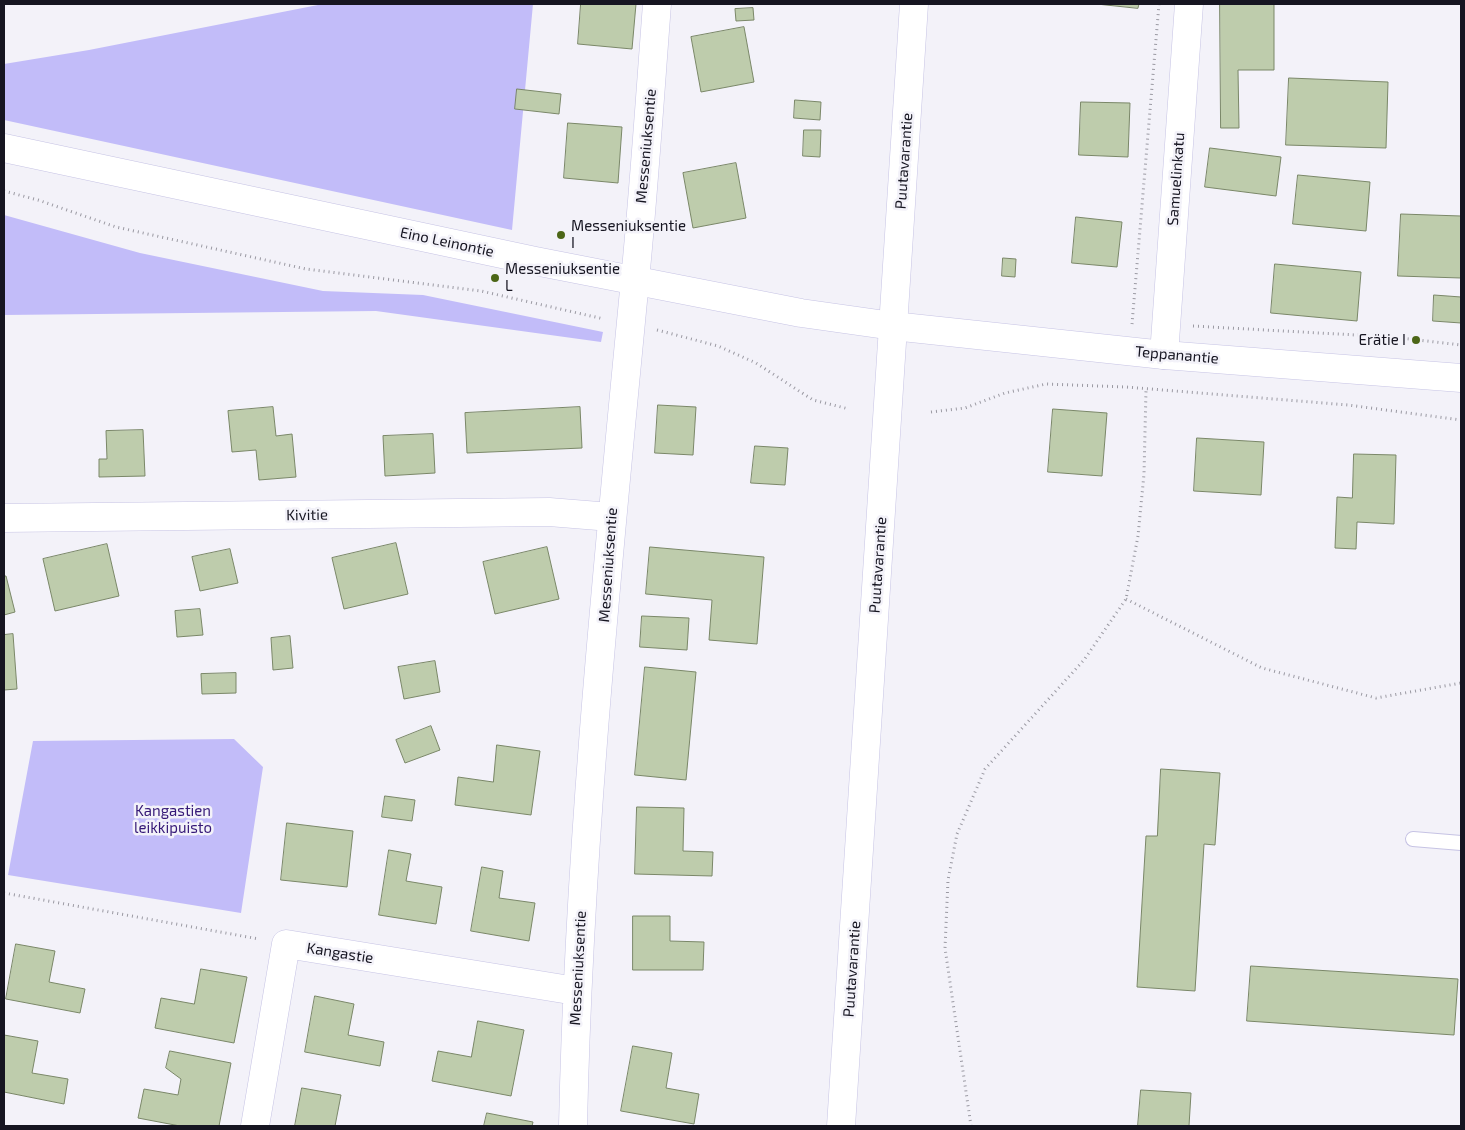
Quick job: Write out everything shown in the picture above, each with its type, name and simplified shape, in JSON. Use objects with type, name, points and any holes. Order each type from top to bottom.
[{"type":"street","name":"Messeniuksentie","points":[[572,1126],[576,991],[611,517],[635,281],[657,4]]},
{"type":"street","name":"Puutavarantie","points":[[840,1126],[914,4]]},
{"type":"street","name":"Samuelinkatu","points":[[1164,355],[1189,4]]},
{"type":"street","name":"Eino Leinontie","points":[[4,148],[635,281],[801,313],[893,326]]},
{"type":"street","name":"Teppanantie","points":[[893,326],[1164,355],[1461,378]]},
{"type":"street","name":"Kivitie","points":[[4,518],[548,512],[611,517]]},
{"type":"street","name":"Kangastie","points":[[255,1126],[286,944],[576,991]]},
{"type":"lane","points":[[1413,839],[1461,842]]},
{"type":"path","points":[[1126,387],[1159,4]]},
{"type":"path","points":[[4,191],[38,200],[116,227],[306,269],[481,291],[718,346],[756,363],[813,400],[849,409]]},
{"type":"path","points":[[1132,322],[1392,337],[1461,345]]},
{"type":"path","points":[[931,412],[965,408],[1005,393],[1046,384],[1126,387],[1348,405],[1461,420]]},
{"type":"path","points":[[971,1126],[945,948],[948,880],[957,834],[985,769],[1084,660],[1126,599],[1138,536],[1144,474],[1146,390]]},
{"type":"path","points":[[1126,599],[1262,668],[1376,698],[1461,683]]},
{"type":"path","points":[[4,893],[286,944]]},
{"type":"green space","points":[[323,4],[533,4],[512,230],[4,120],[4,64],[89,50]]},
{"type":"green space","points":[[4,215],[140,253],[323,291],[423,295],[603,332],[601,342],[376,311],[4,315]]},
{"type":"green space","name":"Kangastien leikkipuisto","points":[[234,739],[263,767],[241,913],[8,875],[33,741]]},
{"type":"building","points":[[581,4],[636,4],[632,49],[578,44]]},
{"type":"building","points":[[1097,4],[1139,4],[1138,8]]},
{"type":"building","points":[[1220,4],[1274,4],[1274,70],[1238,70],[1239,128],[1221,128]]},
{"type":"building","points":[[753,8],[754,20],[736,21],[735,9]]},
{"type":"building","points":[[744,27],[754,82],[701,92],[691,37]]},
{"type":"building","points":[[1289,78],[1388,82],[1386,148],[1286,145]]},
{"type":"building","points":[[517,89],[561,94],[559,114],[515,109]]},
{"type":"building","points":[[795,100],[821,102],[820,120],[794,118]]},
{"type":"building","points":[[1081,102],[1130,103],[1128,157],[1079,155]]},
{"type":"building","points":[[568,123],[622,127],[618,183],[564,178]]},
{"type":"building","points":[[804,130],[821,130],[820,157],[803,156]]},
{"type":"building","points":[[1210,148],[1281,157],[1276,196],[1205,187]]},
{"type":"building","points":[[736,163],[746,218],[693,228],[683,173]]},
{"type":"building","points":[[1298,175],[1370,182],[1366,231],[1293,224]]},
{"type":"building","points":[[1401,214],[1461,216],[1461,278],[1398,276]]},
{"type":"building","points":[[1076,217],[1122,222],[1117,267],[1072,263]]},
{"type":"building","points":[[1003,258],[1016,259],[1015,277],[1002,276]]},
{"type":"building","points":[[1275,264],[1361,272],[1357,321],[1271,313]]},
{"type":"building","points":[[1434,295],[1461,297],[1461,323],[1433,321]]},
{"type":"building","points":[[658,405],[696,407],[693,455],[655,453]]},
{"type":"building","points":[[273,407],[276,436],[292,434],[296,477],[259,480],[256,450],[232,452],[228,411]]},
{"type":"building","points":[[580,407],[582,448],[467,453],[465,413]]},
{"type":"building","points":[[1053,409],[1107,413],[1102,476],[1048,472]]},
{"type":"building","points":[[143,430],[145,476],[99,477],[99,459],[107,459],[106,431]]},
{"type":"building","points":[[433,434],[435,473],[385,476],[383,436]]},
{"type":"building","points":[[1197,438],[1264,442],[1261,495],[1194,491]]},
{"type":"building","points":[[755,446],[788,448],[785,485],[751,483]]},
{"type":"building","points":[[1354,454],[1396,455],[1394,524],[1357,522],[1356,549],[1335,548],[1337,497],[1352,498]]},
{"type":"building","points":[[396,543],[408,594],[344,609],[332,558]]},
{"type":"building","points":[[107,544],[119,596],[55,611],[43,559]]},
{"type":"building","points":[[547,547],[559,599],[495,614],[483,562]]},
{"type":"building","points":[[650,547],[764,557],[757,644],[709,640],[712,600],[646,594]]},
{"type":"building","points":[[230,549],[238,583],[200,591],[192,557]]},
{"type":"building","points":[[4,576],[6,576],[15,612],[4,615]]},
{"type":"building","points":[[200,609],[203,635],[177,637],[175,611]]},
{"type":"building","points":[[642,616],[689,618],[687,650],[640,647]]},
{"type":"building","points":[[13,634],[17,689],[4,690],[4,635]]},
{"type":"building","points":[[290,636],[293,668],[273,670],[271,638]]},
{"type":"building","points":[[435,661],[440,692],[404,699],[398,667]]},
{"type":"building","points":[[645,667],[696,672],[686,780],[635,775]]},
{"type":"building","points":[[236,673],[236,693],[202,694],[201,674]]},
{"type":"building","points":[[431,726],[440,750],[405,763],[396,740]]},
{"type":"building","points":[[497,745],[540,751],[531,815],[455,805],[458,777],[493,782]]},
{"type":"building","points":[[1161,769],[1220,773],[1215,845],[1204,844],[1195,991],[1137,987],[1146,836],[1157,836]]},
{"type":"building","points":[[385,796],[415,800],[412,821],[382,817]]},
{"type":"building","points":[[637,807],[684,808],[683,851],[713,852],[712,876],[635,874]]},
{"type":"building","points":[[287,823],[353,831],[347,887],[281,880]]},
{"type":"building","points":[[389,850],[411,854],[406,881],[442,887],[436,924],[379,915]]},
{"type":"building","points":[[482,867],[503,871],[499,898],[535,903],[529,941],[471,931]]},
{"type":"building","points":[[633,916],[670,916],[670,941],[704,942],[703,970],[633,970]]},
{"type":"building","points":[[16,944],[55,951],[49,982],[85,989],[80,1013],[6,999]]},
{"type":"building","points":[[1251,966],[1458,979],[1454,1035],[1247,1021]]},
{"type":"building","points":[[201,969],[247,977],[234,1043],[155,1028],[161,998],[194,1004]]},
{"type":"building","points":[[315,996],[354,1004],[348,1035],[384,1042],[380,1066],[305,1052]]},
{"type":"building","points":[[478,1021],[524,1030],[511,1096],[432,1081],[438,1051],[471,1057]]},
{"type":"building","points":[[4,1035],[38,1041],[32,1073],[68,1079],[64,1104],[4,1092]]},
{"type":"building","points":[[633,1046],[672,1053],[666,1088],[699,1094],[694,1124],[621,1111]]},
{"type":"building","points":[[170,1051],[231,1063],[219,1126],[180,1126],[138,1118],[144,1089],[178,1095],[181,1079],[166,1068]]},
{"type":"building","points":[[302,1088],[341,1095],[335,1126],[295,1126]]},
{"type":"building","points":[[1141,1090],[1191,1093],[1189,1126],[1138,1126]]},
{"type":"building","points":[[487,1113],[533,1122],[532,1126],[484,1126]]},
{"type":"place","name":"Messeniuksentie I","points":[[561,235]]},
{"type":"place","name":"Messeniuksentie L","points":[[495,278]]},
{"type":"place","name":"Erätie I","points":[[1416,340]]}]
